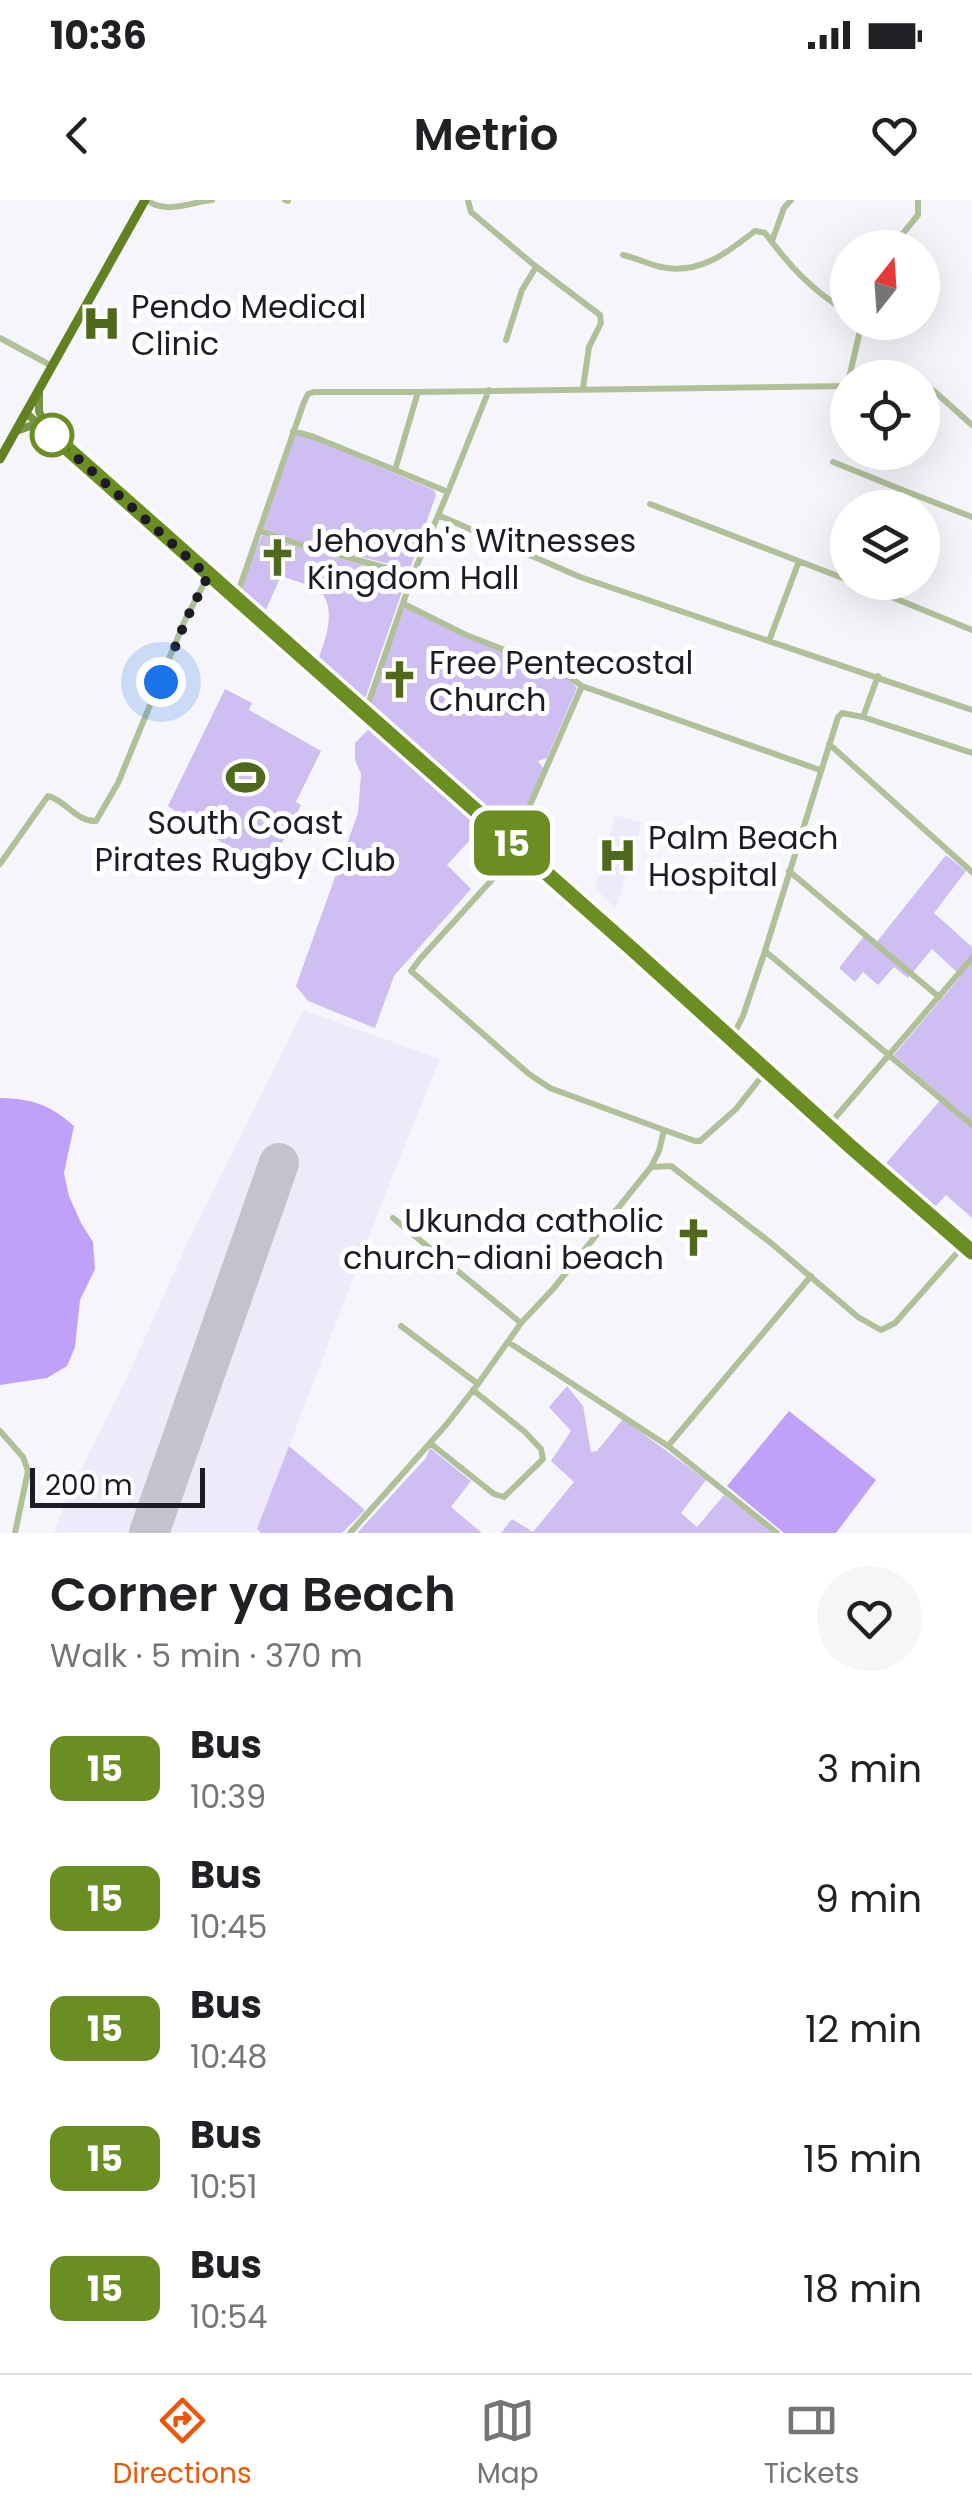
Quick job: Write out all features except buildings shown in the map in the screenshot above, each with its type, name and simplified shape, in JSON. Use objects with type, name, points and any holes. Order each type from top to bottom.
[{"type":"highway","points":[[0,459],[146,200]]},
{"type":"main road","points":[[38,390],[40,417],[51,434]]},
{"type":"main road","points":[[26,413],[968,1248]]},
{"type":"main road","points":[[16,431],[33,426],[51,434]]},
{"type":"street","points":[[146,200],[154,206],[172,208],[212,200]]},
{"type":"street","points":[[468,200],[471,212],[600,314],[601,322],[589,347],[583,388]]},
{"type":"street","points":[[772,242],[784,208],[791,200]]},
{"type":"street","points":[[906,230],[918,216],[918,200]]},
{"type":"street","points":[[623,255],[676,269],[709,264],[755,231],[765,233],[792,269],[830,301]]},
{"type":"street","points":[[506,340],[522,290],[536,267]]},
{"type":"street","points":[[0,338],[53,366]]},
{"type":"street","points":[[236,598],[305,398],[314,392],[830,383]]},
{"type":"street","points":[[365,714],[412,577],[489,390]]},
{"type":"street","points":[[395,470],[418,392]]},
{"type":"street","points":[[940,397],[972,425]]},
{"type":"street","points":[[293,432],[314,436],[448,492]]},
{"type":"street","points":[[853,470],[972,517]]},
{"type":"street","points":[[650,504],[830,573]]},
{"type":"street","points":[[438,515],[580,577],[972,710]]},
{"type":"street","points":[[260,531],[412,577]]},
{"type":"street","points":[[769,641],[799,562]]},
{"type":"street","points":[[0,864],[46,796],[56,798],[85,820],[96,821],[118,783],[208,576]]},
{"type":"street","points":[[903,600],[972,630]]},
{"type":"street","points":[[404,604],[466,636],[564,672],[582,686],[820,770]]},
{"type":"street","points":[[862,717],[878,676]]},
{"type":"street","points":[[582,686],[516,847],[411,971],[539,1081],[694,1142],[736,1109],[766,1071]]},
{"type":"street","points":[[732,1038],[765,951],[840,713],[972,754]]},
{"type":"street","points":[[829,744],[972,872]]},
{"type":"street","points":[[790,871],[939,997]]},
{"type":"street","points":[[765,951],[972,1125]]},
{"type":"street","points":[[828,1126],[972,958]]},
{"type":"street","points":[[350,1533],[430,1443],[521,1324],[554,1289],[651,1167],[664,1130]]},
{"type":"street","points":[[659,1152],[671,1166],[878,1329],[895,1324],[968,1248]]},
{"type":"street","points":[[651,1167],[671,1166]]},
{"type":"street","points":[[393,1218],[521,1324]]},
{"type":"street","points":[[668,1446],[811,1276]]},
{"type":"street","points":[[401,1326],[524,1432],[541,1449],[542,1459],[504,1497],[494,1494],[430,1443]]},
{"type":"street","points":[[508,1342],[668,1446],[777,1533]]},
{"type":"street","points":[[0,1431],[23,1457],[28,1471],[15,1533]]},
{"type":"shaded area","points":[[295,434],[434,490],[436,495],[410,569],[298,542],[263,529]]},
{"type":"shaded area","points":[[262,535],[407,577],[366,696],[360,700],[317,662],[329,615],[319,591],[281,576],[264,614],[238,592]]},
{"type":"shaded area","points":[[405,607],[466,638],[565,674],[577,688],[547,758],[538,761],[543,768],[517,829],[508,831],[368,710]]},
{"type":"shaded area","name":"South Coast Pirates Rugby Club","points":[[225,689],[252,703],[249,710],[321,751],[296,802],[301,805],[267,873],[168,806]]},
{"type":"shaded area","points":[[370,728],[484,825],[447,865],[471,889],[394,976],[375,1028],[308,1001],[296,986],[358,813],[361,774],[355,760],[355,743]]},
{"type":"shaded area","name":"Palm Beach Hospital","points":[[615,815],[642,823],[616,909],[595,888]]},
{"type":"shaded area","points":[[946,855],[966,871],[934,913],[972,947],[972,1218],[946,1195],[934,1208],[882,1168],[943,1097],[894,1055],[961,976],[932,949],[908,978],[894,967],[878,985],[863,972],[855,982],[839,968],[865,935],[875,944]]},
{"type":"shaded area","points":[[303,1010],[440,1059],[256,1533],[54,1533],[187,1244]]},
{"type":"shaded area","points":[[0,1098],[40,1104],[74,1126],[64,1173],[69,1196],[93,1242],[95,1269],[80,1300],[75,1347],[67,1366],[47,1378],[0,1385]]},
{"type":"shaded area","points":[[567,1386],[583,1406],[591,1452],[597,1451],[623,1419],[706,1480],[681,1513],[697,1527],[724,1495],[773,1533],[501,1533],[512,1519],[533,1532],[574,1482],[551,1461],[571,1431],[549,1407]]},
{"type":"shaded area","points":[[789,1411],[876,1480],[836,1533],[784,1533],[727,1486]]},
{"type":"shaded area","points":[[289,1446],[365,1510],[342,1533],[261,1533],[257,1529]]},
{"type":"shaded area","points":[[430,1448],[471,1481],[451,1507],[482,1533],[357,1533],[426,1458]]},
{"type":"runway","points":[[149,1533],[279,1163]]},
{"type":"bus line","name":"15","points":[[51,434],[972,1252]]},
{"type":"place","name":"Pendo Medical Clinic","points":[[101,324]]},
{"type":"place","name":"Jehovah's Witnesses Kingdom Hall","points":[[277,558]]},
{"type":"place","name":"Free Pentecostal Church","points":[[399,680]]},
{"type":"place","name":"South Coast Pirates Rugby Club","points":[[245,777]]},
{"type":"place","name":"Palm Beach Hospital","points":[[618,855]]},
{"type":"place","name":"Ukunda catholic church-diani beach","points":[[694,1238]]},
{"type":"route","points":[[52,435],[208,576],[161,682]]}]
